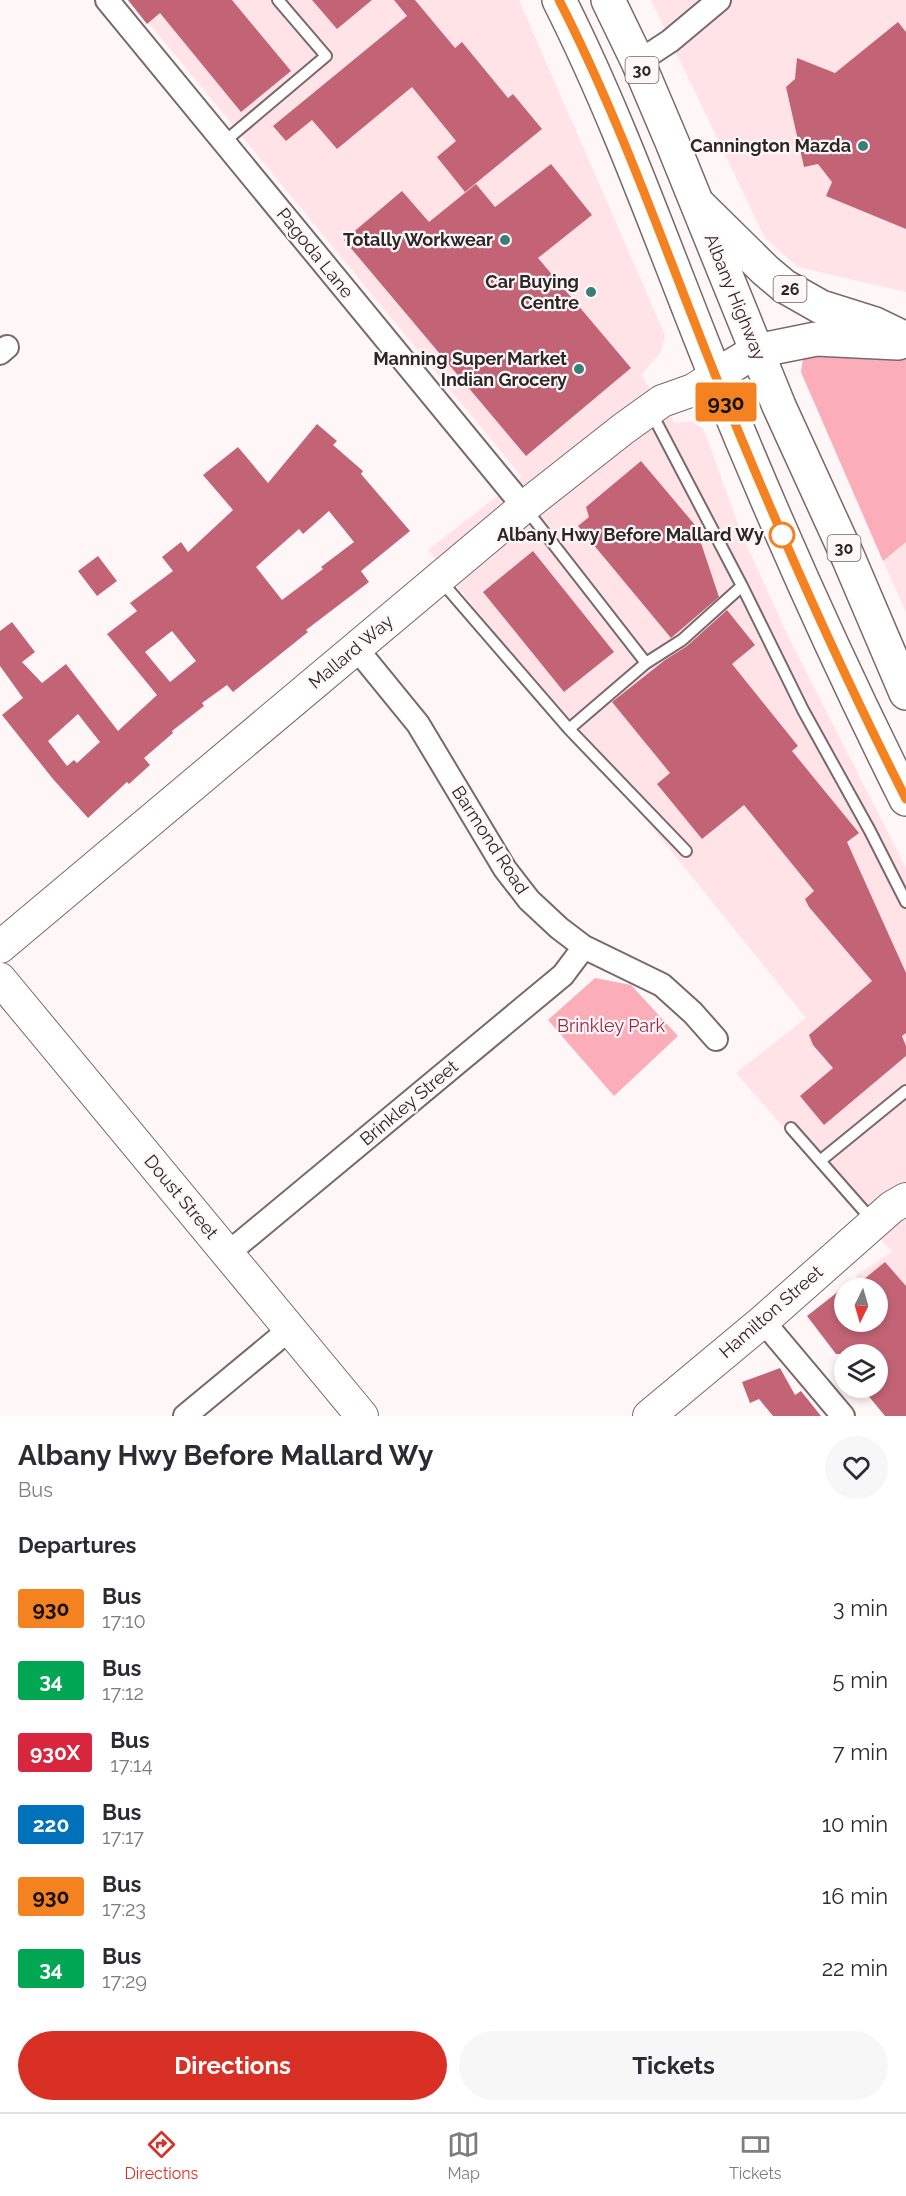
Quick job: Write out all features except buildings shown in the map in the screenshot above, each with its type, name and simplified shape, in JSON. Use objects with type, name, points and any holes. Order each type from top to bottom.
[{"type":"main road","name":"30","points":[[559,0],[599,88],[715,376],[813,608],[906,799]]},
{"type":"main road","name":"Albany Highway","points":[[608,0],[638,62],[698,204],[778,406],[848,557],[906,693]]},
{"type":"main road","name":"26","points":[[698,204],[784,286],[820,307],[875,324],[906,341]]},
{"type":"main road","name":"26","points":[[715,376],[756,351],[816,339],[872,343],[906,341]]},
{"type":"street","name":"Pagoda Lane","points":[[107,0],[524,507]]},
{"type":"street","points":[[638,62],[670,41],[718,0]]},
{"type":"street","name":"Mallard Way","points":[[0,947],[524,507],[656,405],[693,390],[715,376]]},
{"type":"street","name":"Barmond Road","points":[[356,648],[418,724],[505,869],[530,900],[559,928],[584,946],[662,985],[693,1013],[716,1039]]},
{"type":"street","name":"Brinkley Street","points":[[227,1254],[563,975],[584,946]]},
{"type":"street","name":"Doust Street","points":[[0,978],[362,1416]]},
{"type":"street","name":"Hamilton Street","points":[[649,1416],[763,1321],[895,1204]]},
{"type":"street","points":[[763,1321],[843,1416]]},
{"type":"street","points":[[185,1416],[290,1329]]},
{"type":"lane","points":[[224,142],[326,56],[278,0]]},
{"type":"lane","points":[[656,405],[803,710],[870,831],[906,902]]},
{"type":"lane","points":[[524,507],[646,663]]},
{"type":"lane","points":[[439,578],[569,729],[686,851]]},
{"type":"lane","points":[[569,729],[646,663],[682,640],[742,586]]},
{"type":"lane","points":[[820,1161],[906,1091]]},
{"type":"lane","points":[[791,1128],[820,1161],[895,1204]]},
{"type":"shaded area","points":[[130,0],[519,0],[665,335],[661,352],[641,375],[675,423],[692,421],[704,430],[742,535],[788,636],[906,868],[906,1339],[888,1316],[888,1278],[857,1278],[855,1276],[892,1252],[736,1073],[806,1018],[428,550],[522,477]]},
{"type":"shaded area","points":[[651,0],[906,0],[906,292],[798,267],[765,238]]},
{"type":"shaded area","points":[[906,542],[906,612],[883,561]]},
{"type":"green space","points":[[811,352],[889,356],[906,360],[906,542],[883,561],[801,372],[803,359]]},
{"type":"green space","name":"Brinkley Park","points":[[595,978],[631,985],[678,1036],[614,1096],[548,1020]]},
{"type":"bus line","name":"930","points":[[559,0],[599,88],[691,311],[715,376],[813,608],[906,799]]},
{"type":"place","name":"Cannington Mazda","points":[[863,146]]},
{"type":"place","name":"Totally Workwear","points":[[505,240]]},
{"type":"place","name":"Car Buying Centre","points":[[591,292]]},
{"type":"place","name":"Manning Super Market Indian Grocery","points":[[579,369]]},
{"type":"place","name":"Albany Hwy Before Mallard Wy","points":[[782,535]]}]
